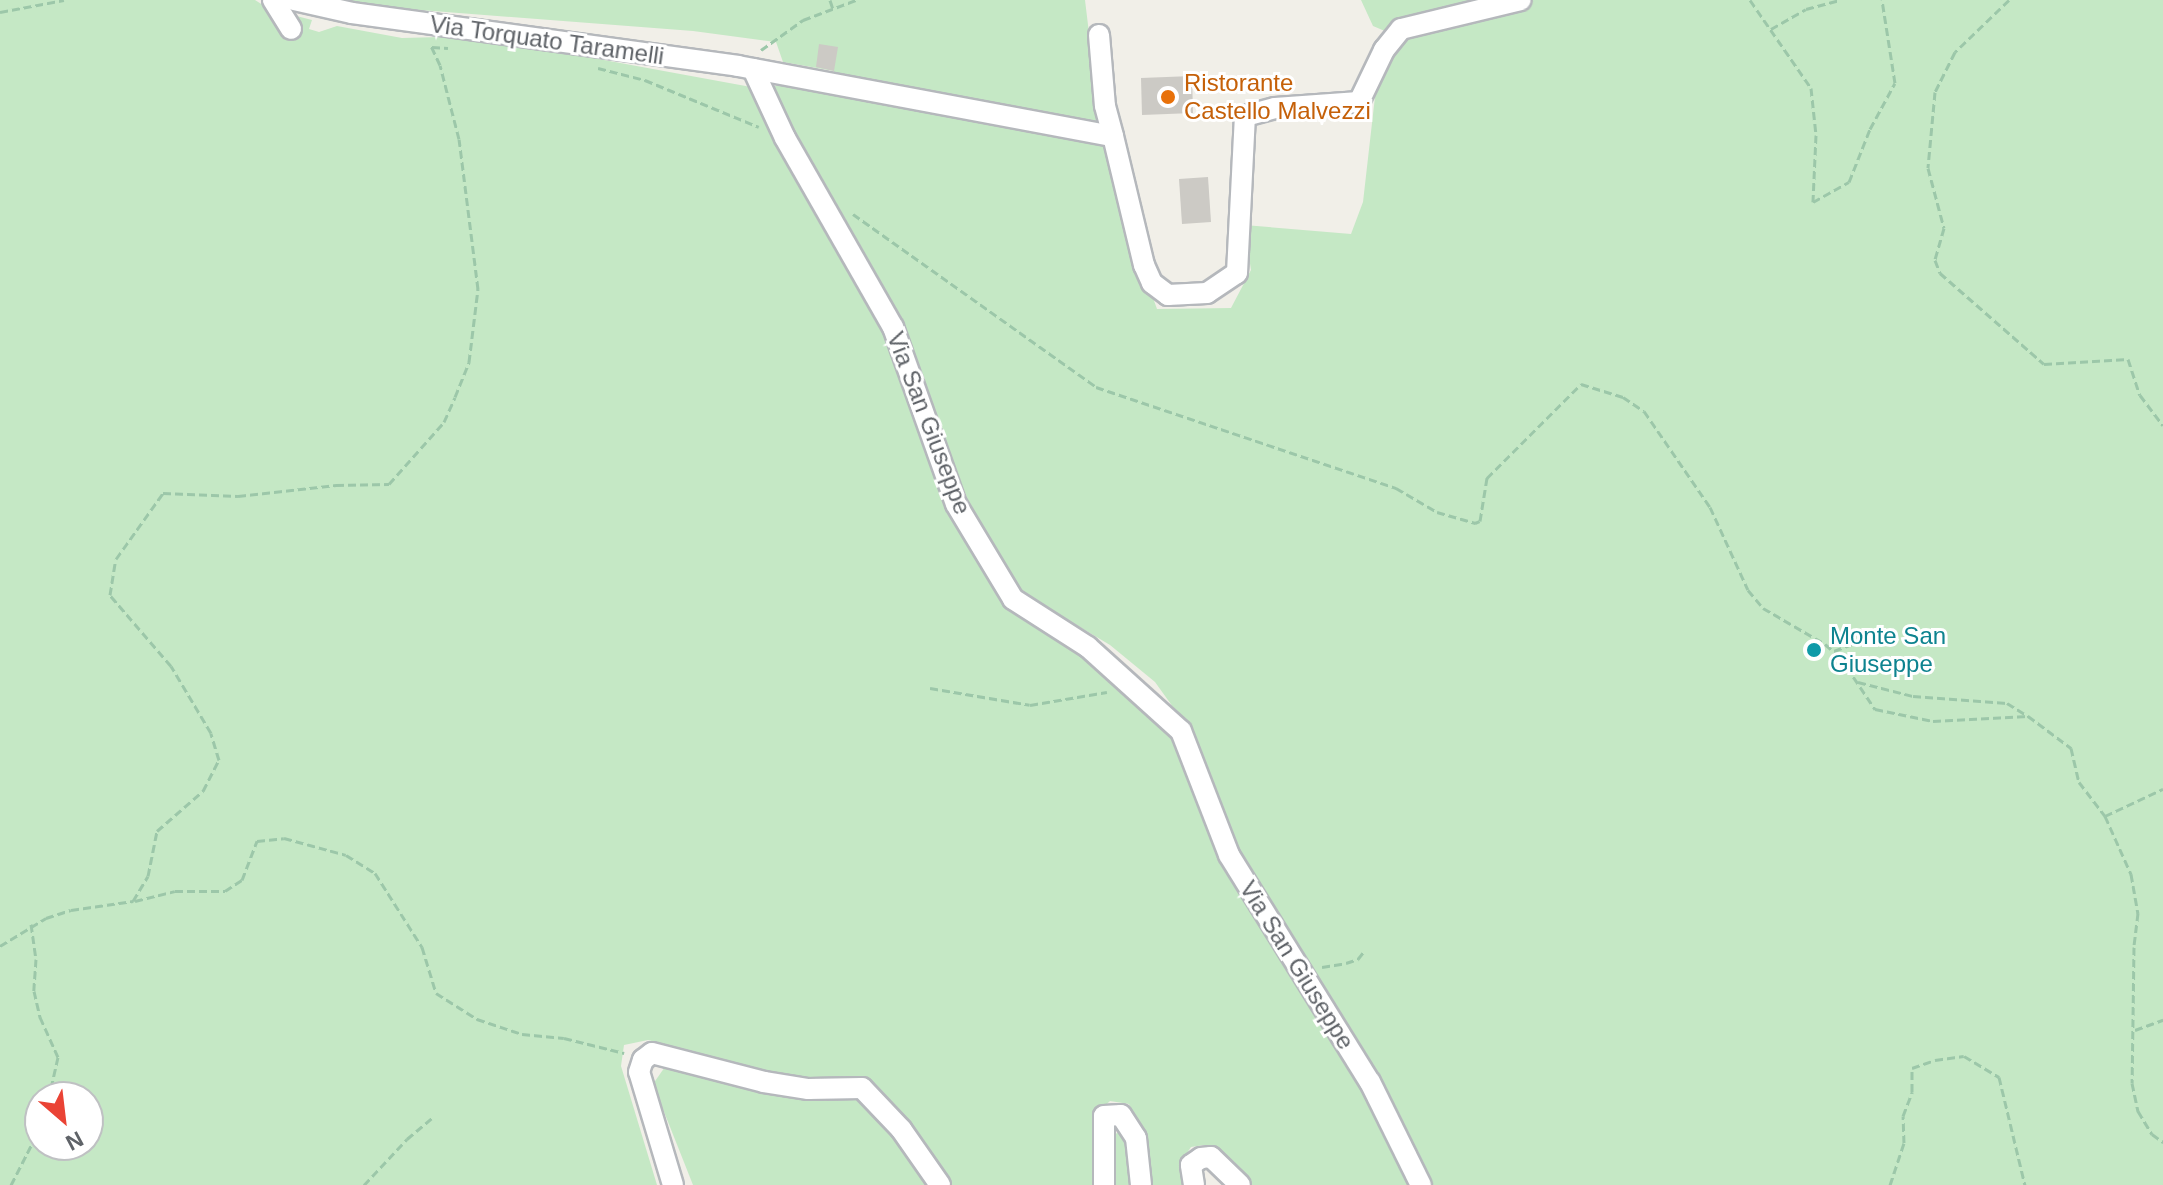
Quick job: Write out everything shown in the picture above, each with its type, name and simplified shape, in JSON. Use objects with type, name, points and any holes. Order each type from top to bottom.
[{"type":"street","points":[[273,0],[291,29]]},
{"type":"street","name":"Via Torquato Taramelli","points":[[294,0],[420,23],[745,68],[1113,136]]},
{"type":"street","points":[[1099,35],[1105,106],[1144,265],[1152,283],[1168,295],[1207,293],[1237,273],[1249,203],[1245,116],[1275,108],[1359,102],[1384,50],[1401,29],[1521,0]]},
{"type":"street","name":"Via San Giuseppe","points":[[745,68],[893,327],[956,504],[1013,599],[1088,647],[1181,731],[1229,855],[1370,1082],[1421,1185]]},
{"type":"street","points":[[673,1185],[639,1072],[643,1060],[652,1053],[764,1082],[808,1089],[862,1088],[901,1129],[940,1185]]},
{"type":"street","points":[[1104,1185],[1104,1116],[1121,1115],[1136,1138],[1141,1185]]},
{"type":"street","points":[[1194,1185],[1191,1165],[1201,1158],[1211,1157],[1240,1185]]},
{"type":"path","points":[[0,12],[64,0]]},
{"type":"path","points":[[830,0],[833,9]]},
{"type":"path","points":[[745,68],[803,20],[856,0]]},
{"type":"path","points":[[1750,0],[1811,88],[1816,135],[1813,202],[1849,182],[1870,129],[1895,83],[1882,0]]},
{"type":"path","points":[[1771,29],[1806,9],[1840,0]]},
{"type":"path","points":[[2009,0],[1955,52],[1935,92],[1928,168],[1944,228],[1935,260],[1940,273],[2044,364],[2128,359],[2140,395],[2163,425]]},
{"type":"path","points":[[133,901],[148,876],[157,831],[203,791],[219,760],[211,733],[171,666],[110,595],[116,559],[163,493],[238,496],[336,485],[389,484],[444,422],[469,362],[478,289],[459,139],[440,65],[420,23]]},
{"type":"path","points":[[593,67],[645,80],[785,138]]},
{"type":"path","points":[[851,213],[1096,387],[1396,488],[1437,512],[1475,523],[1480,521],[1487,478],[1581,384],[1623,397],[1644,411],[1687,469],[1710,507],[1748,590],[1763,608],[1834,651],[1875,709],[1933,721],[2028,716]]},
{"type":"path","points":[[1834,651],[1873,636],[1891,634]]},
{"type":"path","points":[[1858,682],[1913,696],[2007,703],[2071,748],[2079,782],[2105,816],[2131,874],[2138,913],[2134,947],[2132,1083],[2138,1111],[2152,1134],[2163,1142]]},
{"type":"path","points":[[930,688],[980,699],[1043,706],[1129,684]]},
{"type":"path","points":[[2105,816],[2163,789]]},
{"type":"path","points":[[0,946],[31,924],[71,910],[175,891],[225,891],[242,880],[257,841],[284,838],[346,855],[375,873],[422,947],[436,993],[477,1019],[522,1034],[609,1047]]},
{"type":"path","points":[[31,924],[36,959],[34,991],[40,1017],[58,1057],[53,1081]]},
{"type":"path","points":[[1293,962],[1318,968],[1358,959],[1365,950]]},
{"type":"path","points":[[2135,1030],[2163,1020]]},
{"type":"path","points":[[1890,1185],[1904,1143],[1903,1116],[1912,1092],[1912,1068],[1964,1056],[1999,1077],[2025,1185]]},
{"type":"path","points":[[364,1185],[407,1139],[433,1117]]},
{"type":"path","points":[[11,1185],[24,1159]]},
{"type":"green space","points":[[0,0],[255,0],[269,9],[312,20],[309,29],[319,32],[337,26],[402,38],[441,37],[593,58],[751,87],[887,336],[1009,603],[1087,656],[1176,742],[1365,1090],[1408,1185],[1250,1185],[1234,1162],[1217,1147],[1204,1145],[1191,1147],[1185,1156],[1181,1166],[1185,1185],[1149,1185],[1142,1136],[1129,1104],[1110,1101],[1097,1113],[1095,1185],[950,1185],[890,1100],[868,1078],[789,1077],[648,1040],[624,1045],[621,1066],[657,1185],[0,1185]]},
{"type":"green space","points":[[347,0],[1085,0],[1092,58],[1142,267],[1157,309],[1231,308],[1251,270],[1244,225],[1351,234],[1363,202],[1376,88],[1399,37],[1373,26],[1361,0],[2163,0],[2163,1185],[1427,1185],[1266,906],[1229,830],[1188,728],[1155,682],[1110,645],[1021,592],[974,515],[898,325],[768,86],[833,84],[834,71],[783,62],[776,42],[693,31],[369,6]]},
{"type":"green space","points":[[667,1064],[864,1098],[934,1185],[693,1185],[653,1084]]},
{"type":"green space","points":[[1120,1131],[1130,1142],[1135,1185],[1110,1185],[1110,1138]]},
{"type":"building","points":[[819,44],[838,47],[834,71],[816,67]]},
{"type":"building","points":[[1192,76],[1193,113],[1142,115],[1141,78]]},
{"type":"building","points":[[1208,177],[1211,222],[1182,224],[1179,179]]},
{"type":"place","name":"Ristorante Castello Malvezzi","points":[[1168,97]]},
{"type":"place","name":"Monte San Giuseppe","points":[[1814,650]]}]
